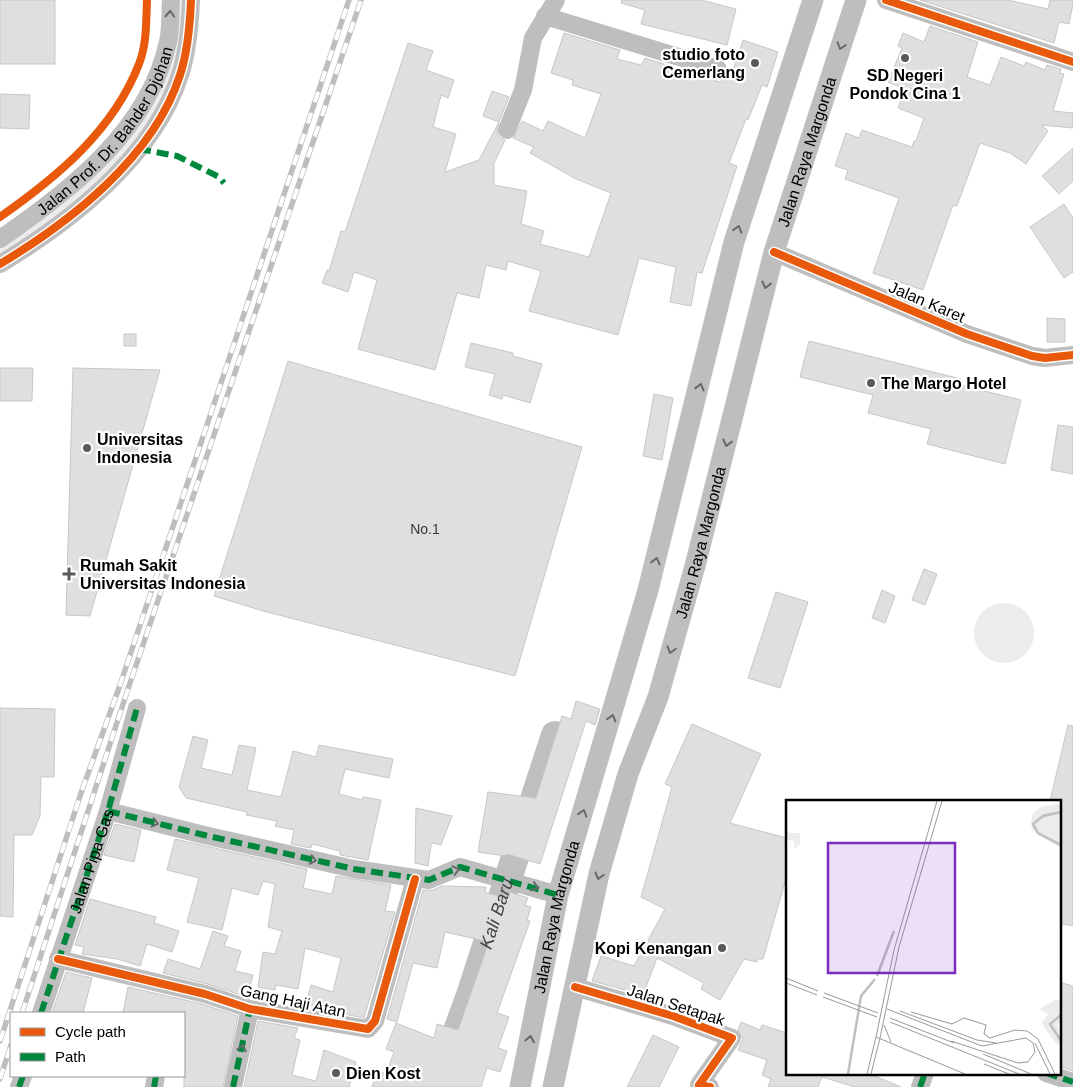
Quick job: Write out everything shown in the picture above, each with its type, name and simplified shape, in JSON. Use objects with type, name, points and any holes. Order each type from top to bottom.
[{"type":"main road","name":"Jalan Raya Margonda","points":[[520,1087],[558,895],[648,590],[734,242],[812,0]]},
{"type":"main road","name":"Jalan Raya Margonda","points":[[553,1087],[594,898],[626,784],[658,697],[695,566],[774,252],[856,0]]},
{"type":"main road","points":[[594,775],[626,784]]},
{"type":"street","name":"Jalan Prof. Dr. Bahder Djohan","points":[[0,239],[83,177],[142,106],[160,66],[168,42],[171,0]]},
{"type":"street","points":[[0,264],[50,233],[86,203],[110,180],[143,143],[162,114],[180,77],[188,40],[191,0]]},
{"type":"street","points":[[507,130],[523,90],[533,38],[556,0]]},
{"type":"street","points":[[886,0],[1073,62]]},
{"type":"street","points":[[545,16],[718,69]]},
{"type":"street","name":"Jalan Karet","points":[[774,252],[967,334],[1032,356],[1045,358],[1073,355]]},
{"type":"street","name":"Jalan Pipa Gas","points":[[41,1012],[108,811],[138,708]]},
{"type":"street","points":[[108,811],[283,853],[415,878],[436,878],[460,867],[504,878],[558,895]]},
{"type":"street","name":"Gang Haji Atan","points":[[58,959],[205,994],[250,1008],[361,1030],[372,1026],[415,878]]},
{"type":"street","name":"Jalan Setapak","points":[[575,987],[673,1016],[732,1038],[699,1085],[710,1087]]},
{"type":"street","points":[[233,1087],[250,1008]]},
{"type":"street","points":[[920,1087],[925,1074]]},
{"type":"street","points":[[1049,1074],[1073,1082]]},
{"type":"shaded area","points":[[175,0],[185,0],[176,71],[144,131],[93,189],[0,257],[0,247],[29,230],[69,199],[88,181],[136,127]]},
{"type":"shaded area","points":[[1004,603],[1021,608],[1029,616],[1034,633],[1029,650],[1021,658],[1004,663],[987,658],[979,650],[974,633],[979,616],[987,608]]},
{"type":"building","points":[[0,0],[55,0],[55,64],[0,64]]},
{"type":"building","points":[[622,0],[701,0],[736,9],[727,45],[641,24],[645,10],[621,3]]},
{"type":"building","points":[[920,0],[1008,0],[1048,9],[1050,0],[1073,0],[1073,4],[1069,24],[1059,22],[1054,43]]},
{"type":"building","points":[[930,26],[978,42],[967,77],[990,85],[1001,57],[1024,66],[1026,62],[1045,70],[1047,65],[1061,69],[1060,73],[1064,74],[1053,111],[1073,113],[1073,128],[1042,125],[1048,131],[1026,164],[1010,153],[980,143],[957,206],[953,205],[923,290],[873,273],[899,198],[845,179],[848,170],[835,166],[846,133],[859,138],[862,130],[912,147],[924,118],[898,108],[905,89],[888,82],[902,48],[898,46],[903,33],[924,42]]},
{"type":"building","points":[[564,33],[620,50],[617,59],[641,65],[645,58],[720,82],[726,76],[731,77],[743,40],[778,52],[767,87],[762,85],[729,163],[737,166],[702,273],[697,272],[691,306],[670,302],[676,267],[639,258],[618,335],[529,311],[541,271],[508,261],[506,270],[486,265],[479,298],[457,293],[435,370],[358,349],[377,280],[354,272],[348,292],[322,283],[327,270],[329,271],[341,231],[345,232],[408,43],[433,51],[426,70],[454,80],[448,98],[441,95],[433,127],[456,134],[445,172],[479,160],[499,122],[497,132],[499,137],[505,140],[494,163],[494,185],[527,191],[521,224],[544,231],[540,244],[589,257],[611,193],[576,179],[530,153],[534,147],[513,138],[522,121],[543,131],[548,121],[585,138],[601,94],[572,85],[573,80],[551,73]]},
{"type":"building","points":[[492,91],[509,97],[499,122],[483,116]]},
{"type":"building","points":[[0,94],[30,95],[29,129],[0,128]]},
{"type":"building","points":[[1073,148],[1073,181],[1059,194],[1042,176]]},
{"type":"building","points":[[1064,204],[1073,218],[1073,272],[1064,278],[1030,227]]},
{"type":"building","points":[[1047,318],[1065,319],[1065,342],[1047,342]]},
{"type":"building","points":[[124,334],[136,334],[136,346],[124,346]]},
{"type":"building","points":[[809,341],[961,379],[960,385],[1021,400],[1005,464],[927,444],[931,429],[868,413],[873,395],[800,377]]},
{"type":"building","points":[[471,343],[513,353],[513,356],[542,364],[530,403],[503,395],[502,399],[489,395],[495,374],[465,367]]},
{"type":"building","points":[[288,361],[582,447],[515,676],[263,611],[214,596]]},
{"type":"building","points":[[0,368],[33,368],[32,401],[0,401]]},
{"type":"building","points":[[73,368],[160,370],[90,616],[66,615]]},
{"type":"building","points":[[654,394],[673,398],[662,460],[643,456]]},
{"type":"building","points":[[1058,425],[1073,427],[1073,474],[1051,470]]},
{"type":"building","points":[[924,569],[937,574],[925,605],[912,600]]},
{"type":"building","points":[[882,590],[895,596],[885,623],[872,618]]},
{"type":"building","points":[[776,592],[808,602],[780,688],[748,678]]},
{"type":"building","points":[[576,701],[600,709],[595,725],[586,721],[540,864],[507,854],[506,856],[478,852],[488,792],[536,798],[562,716],[571,719]]},
{"type":"building","points":[[0,708],[55,709],[54,777],[41,777],[40,816],[32,835],[14,835],[13,917],[0,916]]},
{"type":"building","points":[[692,724],[761,754],[730,823],[786,838],[786,878],[763,959],[757,959],[757,962],[744,959],[720,1000],[701,989],[704,983],[657,958],[643,995],[592,981],[601,956],[634,966],[665,909],[641,897],[672,787],[665,784]]},
{"type":"building","points":[[1068,725],[1073,726],[1073,926],[1060,923],[1060,800],[1050,800]]},
{"type":"building","points":[[193,736],[208,740],[201,768],[232,775],[239,745],[256,748],[247,790],[281,797],[293,751],[316,757],[319,745],[393,759],[389,778],[345,769],[339,794],[362,800],[363,797],[381,800],[368,860],[340,855],[340,851],[312,844],[311,848],[291,844],[294,830],[275,826],[277,821],[246,815],[247,812],[186,798],[179,787]]},
{"type":"building","points":[[416,808],[452,816],[441,845],[433,843],[431,845],[428,866],[415,863]]},
{"type":"building","points":[[115,824],[141,830],[134,862],[104,855]]},
{"type":"building","points":[[175,839],[307,869],[303,888],[332,894],[336,876],[391,885],[385,911],[395,912],[364,1018],[306,1004],[311,985],[333,992],[341,958],[305,948],[298,989],[276,985],[275,990],[258,987],[263,952],[275,954],[282,931],[268,927],[275,884],[263,881],[258,895],[232,888],[222,930],[187,922],[199,878],[167,870]]},
{"type":"building","points":[[442,886],[486,887],[485,892],[507,899],[510,892],[528,898],[525,905],[531,907],[527,920],[530,921],[497,1013],[509,1017],[498,1048],[507,1051],[500,1072],[487,1068],[481,1087],[372,1087],[378,1071],[386,1074],[394,1052],[386,1049],[396,1023],[434,1038],[437,1024],[458,1030],[489,942],[445,932],[437,968],[413,963],[397,1022],[387,1019],[423,890],[433,890]]},
{"type":"building","points":[[90,899],[156,917],[154,923],[179,931],[172,952],[147,944],[140,966],[117,959],[82,954],[84,947],[75,945]]},
{"type":"building","points":[[213,931],[228,936],[224,946],[241,951],[235,971],[253,975],[247,997],[207,984],[163,973],[168,959],[200,969]]},
{"type":"building","points":[[66,972],[92,978],[83,1012],[52,1012]]},
{"type":"building","points":[[1060,982],[1073,986],[1073,1071],[1060,1066]]},
{"type":"building","points":[[128,987],[202,1004],[238,1016],[223,1087],[184,1087],[185,1012],[123,1012]]},
{"type":"building","points":[[258,1021],[298,1028],[294,1038],[300,1040],[292,1075],[316,1081],[324,1050],[356,1062],[349,1087],[244,1087]]},
{"type":"building","points":[[741,1022],[760,1030],[762,1025],[786,1033],[786,1074],[876,1074],[875,1076],[901,1087],[855,1087],[822,1077],[818,1087],[768,1087],[771,1079],[762,1075],[767,1060],[738,1050],[743,1039],[738,1030]]},
{"type":"building","points":[[653,1035],[679,1047],[659,1087],[627,1087]]},
{"type":"waterway","name":"Kali Baru","points":[[431,1087],[445,1064],[470,995],[555,735]]},
{"type":"railway","points":[[0,1041],[81,793],[120,685],[349,0]]},
{"type":"railway","points":[[22,1012],[127,692],[361,0]]},
{"type":"railway","points":[[0,1079],[10,1048]]},
{"type":"marked path","points":[[139,149],[177,156],[219,177],[224,183]]},
{"type":"marked path","points":[[41,1012],[108,811],[137,708]]},
{"type":"marked path","points":[[108,811],[354,869],[429,880],[460,867],[558,895]]},
{"type":"marked path","points":[[233,1087],[250,1009]]},
{"type":"marked path","points":[[920,1087],[925,1074]]},
{"type":"marked path","points":[[1049,1074],[1073,1082]]},
{"type":"marked path","points":[[19,1087],[23,1077]]},
{"type":"marked path","points":[[154,1087],[156,1077]]},
{"type":"cycle path","points":[[0,217],[62,169],[99,131],[114,111],[128,88],[142,56],[146,32],[147,0]]},
{"type":"cycle path","points":[[0,264],[27,247],[81,207],[130,160],[151,133],[168,105],[180,75],[188,38],[191,0]]},
{"type":"cycle path","points":[[886,0],[1073,62]]},
{"type":"cycle path","points":[[774,252],[967,334],[1032,356],[1045,358],[1073,355]]},
{"type":"cycle path","points":[[58,959],[205,994],[250,1009],[368,1029],[375,1021],[415,879]]},
{"type":"cycle path","points":[[575,987],[673,1016],[732,1038],[699,1085],[710,1087]]},
{"type":"place","name":"SD Negeri Pondok Cina 1","points":[[905,58]]},
{"type":"place","name":"studio foto Cemerlang","points":[[755,63]]},
{"type":"place","name":"The Margo Hotel","points":[[871,383]]},
{"type":"place","name":"Universitas Indonesia","points":[[87,448]]},
{"type":"place","name":"Rumah Sakit Universitas Indonesia","points":[[69,574]]},
{"type":"place","name":"Kopi Kenangan","points":[[722,948]]},
{"type":"place","name":"Dien Kost","points":[[336,1073]]}]
